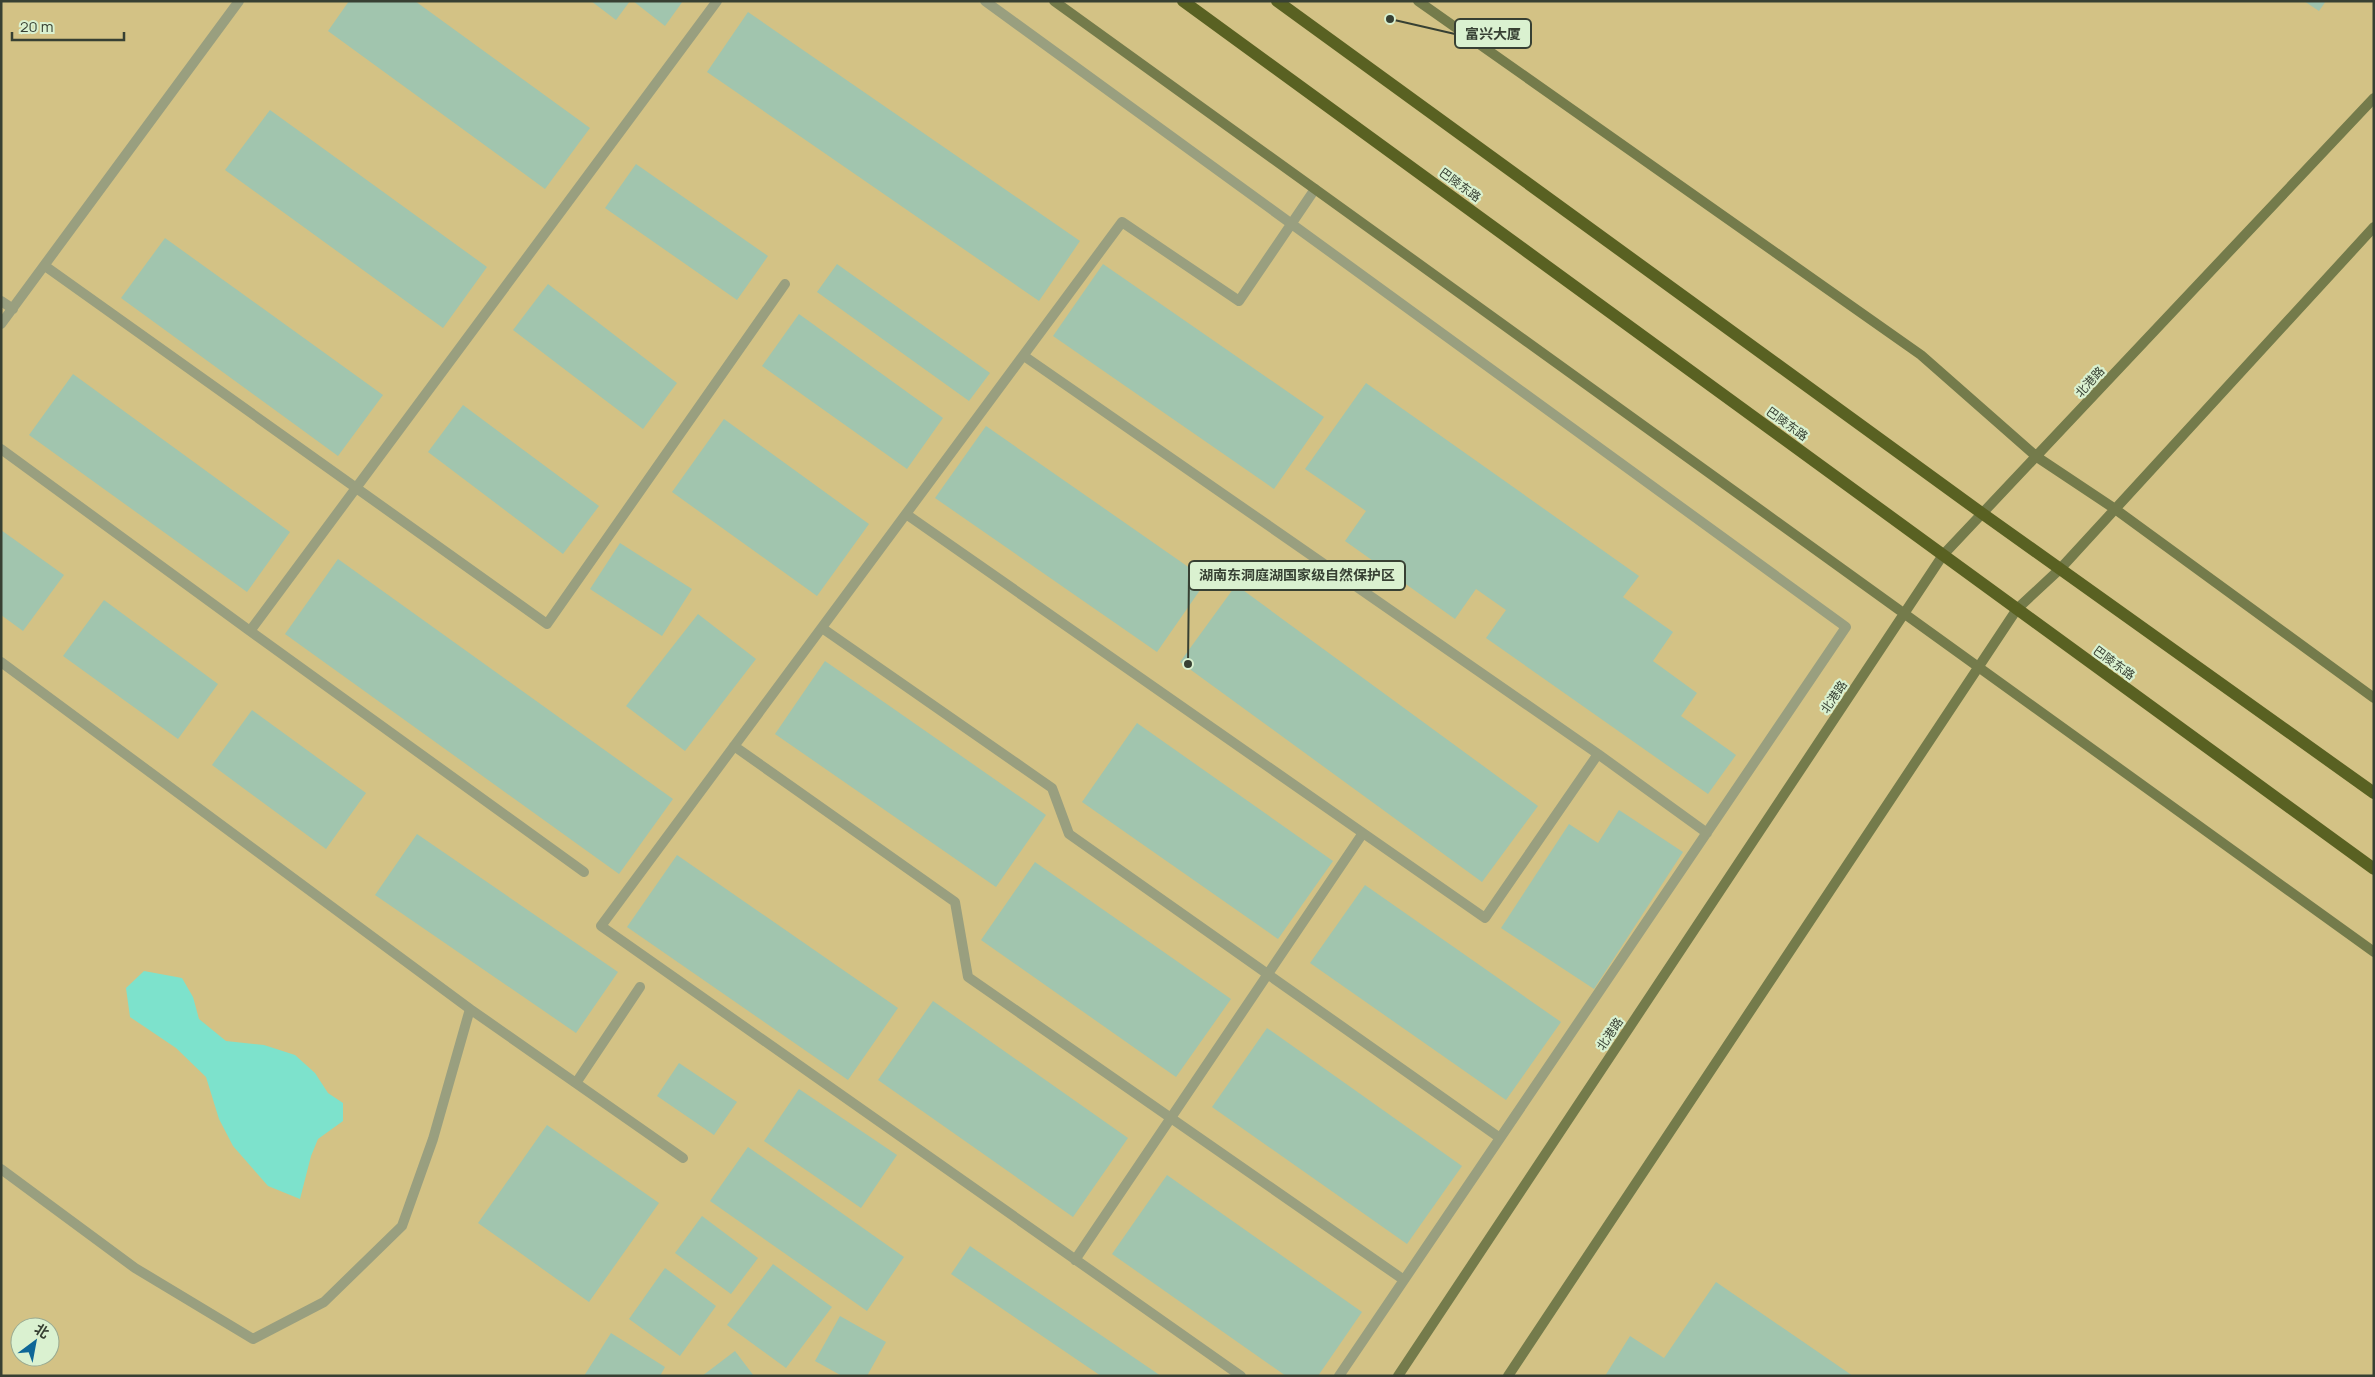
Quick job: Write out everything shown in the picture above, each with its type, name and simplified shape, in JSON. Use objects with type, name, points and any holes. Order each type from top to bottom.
[{"type":"main road","points":[[1054,1],[2374,952]]},
{"type":"main road","name":"巴陵东路","points":[[1183,1],[2374,869]]},
{"type":"main road","points":[[1277,1],[1982,514],[2374,793]]},
{"type":"main road","points":[[1418,1],[1921,355],[2037,457],[2115,509],[2374,698]]},
{"type":"main road","name":"北港路","points":[[1398,1376],[1943,555],[2374,98]]},
{"type":"main road","points":[[1508,1376],[2018,609],[2060,568],[2374,228]]},
{"type":"street","points":[[1,324],[239,1]]},
{"type":"street","points":[[250,631],[716,1]]},
{"type":"street","points":[[985,1],[1846,627],[1339,1376]]},
{"type":"street","points":[[1241,1376],[601,926],[1122,222],[1239,301],[1315,189]]},
{"type":"street","points":[[45,266],[547,624],[785,284]]},
{"type":"street","points":[[1,301],[13,309]]},
{"type":"street","points":[[1024,356],[1598,754],[1707,832]]},
{"type":"street","points":[[1,449],[584,872]]},
{"type":"street","points":[[906,514],[1485,918],[1598,754]]},
{"type":"street","points":[[822,628],[1052,788],[1069,834],[1500,1138]]},
{"type":"street","points":[[1,662],[470,1009],[683,1158]]},
{"type":"street","points":[[734,746],[955,902],[968,977],[1404,1280]]},
{"type":"street","points":[[1076,1260],[1363,833]]},
{"type":"street","points":[[576,1083],[640,987]]},
{"type":"street","points":[[1,1169],[136,1268],[253,1339],[324,1302],[402,1226],[433,1139],[470,1009]]},
{"type":"shaded area","points":[[1,1],[2374,1],[2374,1376],[1,1376]]},
{"type":"water","points":[[144,971],[182,978],[193,997],[199,1019],[226,1041],[264,1045],[295,1055],[315,1073],[328,1093],[343,1103],[343,1121],[318,1139],[311,1156],[300,1199],[268,1186],[233,1146],[219,1119],[206,1077],[176,1048],[130,1017],[126,988]]},
{"type":"building","points":[[349,1],[415,1],[590,128],[545,189],[328,31]]},
{"type":"building","points":[[591,1],[630,1],[616,20]]},
{"type":"building","points":[[633,1],[683,1],[665,26]]},
{"type":"building","points":[[2304,1],[2326,1],[2319,11]]},
{"type":"building","points":[[748,12],[1080,241],[1039,301],[707,72]]},
{"type":"building","points":[[270,110],[487,267],[443,328],[225,170]]},
{"type":"building","points":[[636,164],[768,256],[737,300],[605,208]]},
{"type":"building","points":[[165,238],[383,395],[338,456],[121,298]]},
{"type":"building","points":[[837,264],[990,373],[969,401],[817,292]]},
{"type":"building","points":[[1103,264],[1324,417],[1274,489],[1053,336]]},
{"type":"building","points":[[548,284],[677,383],[643,429],[513,330]]},
{"type":"building","points":[[799,314],[943,418],[907,469],[762,366]]},
{"type":"building","points":[[73,374],[290,532],[247,592],[29,435]]},
{"type":"building","points":[[1366,383],[1639,576],[1623,597],[1673,632],[1653,661],[1697,693],[1681,716],[1736,755],[1708,794],[1486,638],[1506,610],[1476,589],[1455,619],[1345,541],[1366,511],[1305,469]]},
{"type":"building","points":[[463,405],[599,506],[563,554],[428,452]]},
{"type":"building","points":[[724,419],[869,524],[817,596],[672,492]]},
{"type":"building","points":[[986,426],[1207,580],[1157,652],[935,498]]},
{"type":"building","points":[[1,530],[64,575],[23,631],[1,615]]},
{"type":"building","points":[[620,543],[692,589],[662,636],[590,589]]},
{"type":"building","points":[[338,559],[673,799],[619,874],[285,634]]},
{"type":"building","points":[[1236,585],[1538,806],[1482,882],[1180,662]]},
{"type":"building","points":[[104,600],[218,684],[178,739],[63,656]]},
{"type":"building","points":[[698,614],[756,659],[685,751],[626,706]]},
{"type":"building","points":[[825,661],[1046,815],[996,887],[775,734]]},
{"type":"building","points":[[252,710],[366,793],[326,849],[212,765]]},
{"type":"building","points":[[1137,723],[1333,861],[1278,939],[1082,802]]},
{"type":"building","points":[[1619,810],[1683,852],[1594,989],[1501,928],[1569,824],[1598,843]]},
{"type":"building","points":[[417,834],[618,972],[576,1033],[375,895]]},
{"type":"building","points":[[677,855],[898,1008],[848,1080],[627,927]]},
{"type":"building","points":[[1035,862],[1231,999],[1176,1077],[981,940]]},
{"type":"building","points":[[1365,885],[1561,1022],[1506,1100],[1310,963]]},
{"type":"building","points":[[933,1001],[1128,1138],[1073,1217],[878,1080]]},
{"type":"building","points":[[1267,1028],[1462,1166],[1407,1244],[1212,1107]]},
{"type":"building","points":[[679,1063],[737,1102],[714,1135],[657,1096]]},
{"type":"building","points":[[799,1089],[897,1155],[861,1208],[764,1141]]},
{"type":"building","points":[[547,1125],[659,1203],[589,1302],[478,1223]]},
{"type":"building","points":[[748,1147],[904,1257],[867,1311],[710,1201]]},
{"type":"building","points":[[1167,1175],[1362,1312],[1318,1376],[1286,1376],[1112,1254]]},
{"type":"building","points":[[702,1216],[758,1258],[731,1294],[675,1253]]},
{"type":"building","points":[[970,1246],[1161,1376],[1101,1376],[951,1274]]},
{"type":"building","points":[[773,1264],[832,1307],[786,1368],[727,1325]]},
{"type":"building","points":[[665,1268],[716,1306],[680,1356],[629,1319]]},
{"type":"building","points":[[1716,1282],[1853,1376],[1605,1376],[1630,1336],[1664,1358]]},
{"type":"building","points":[[840,1316],[886,1342],[867,1376],[842,1376],[815,1361]]},
{"type":"building","points":[[611,1333],[665,1367],[660,1376],[584,1376]]},
{"type":"building","points":[[735,1351],[754,1376],[702,1376]]},
{"type":"place","name":"富兴大厦","points":[[1390,19]]},
{"type":"place","name":"湖南东洞庭湖国家级自然保护区","points":[[1188,664]]}]
